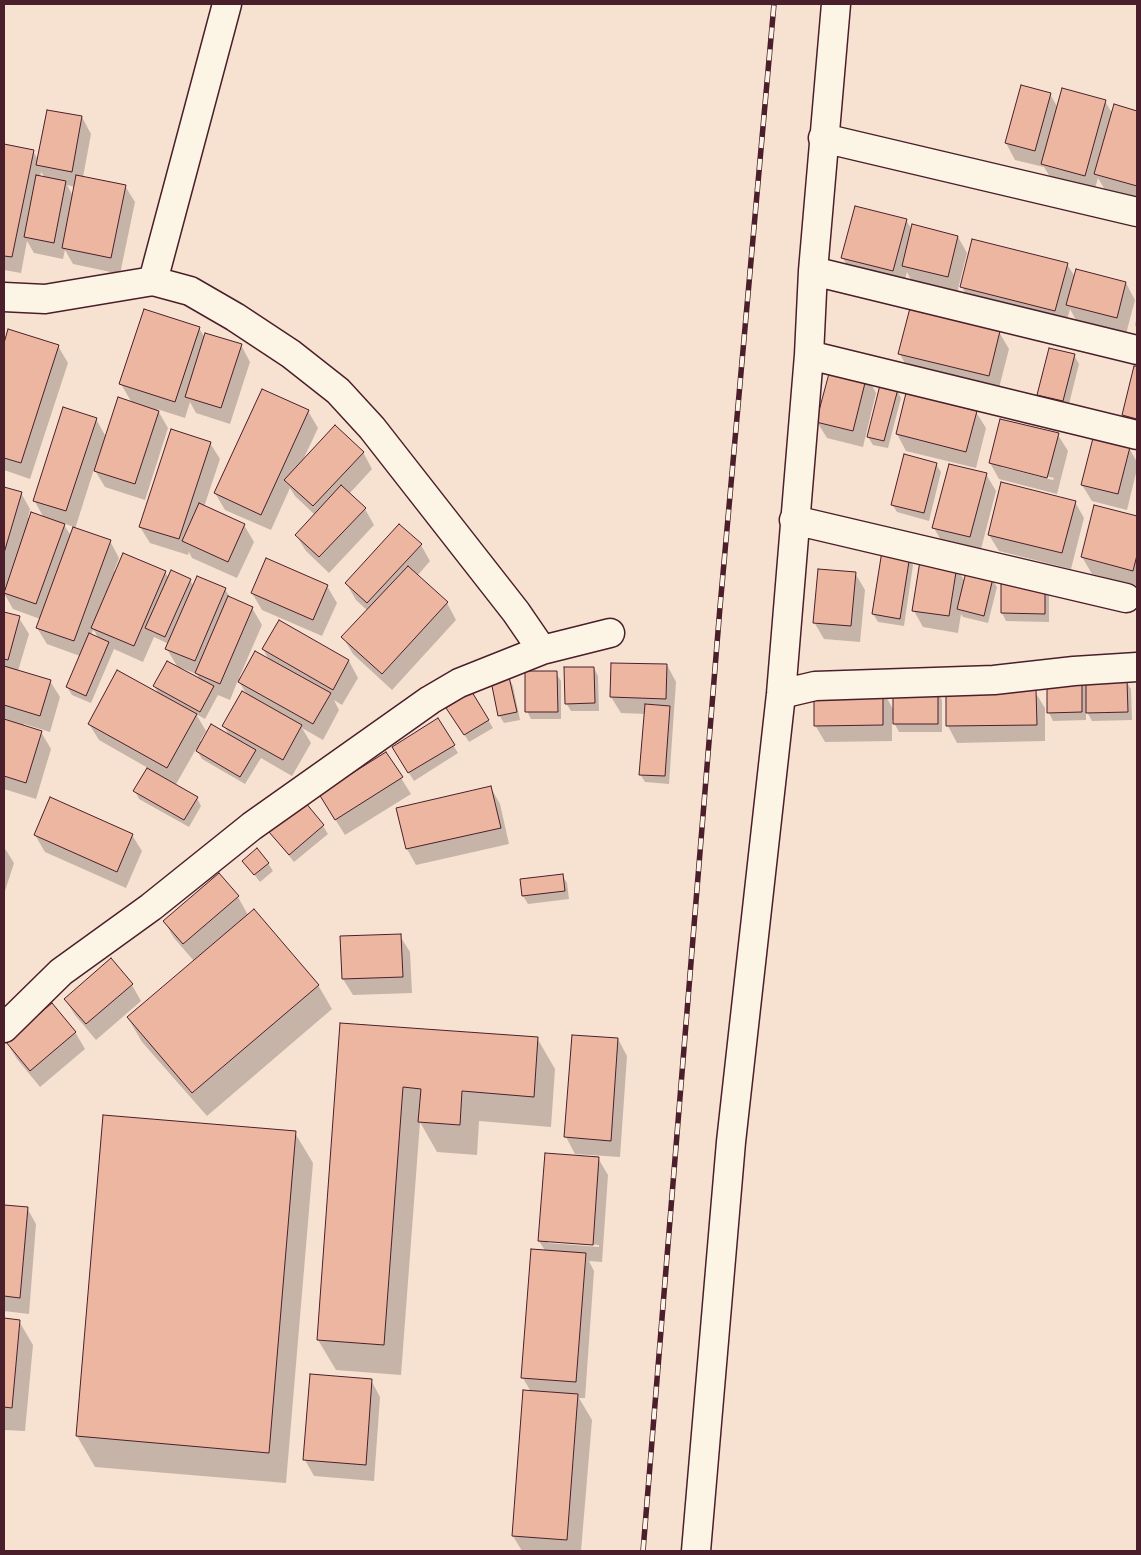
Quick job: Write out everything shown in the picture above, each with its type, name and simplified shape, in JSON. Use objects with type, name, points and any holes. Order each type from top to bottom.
[{"type":"street","points":[[153,281],[227,4]]},
{"type":"street","points":[[696,1551],[731,1142],[781,689],[809,355],[812,270],[836,4]]},
{"type":"street","points":[[823,138],[1137,212]]},
{"type":"street","points":[[812,270],[1137,350]]},
{"type":"street","points":[[4,296],[45,299],[153,281],[190,291],[235,317],[291,354],[338,391],[372,428],[516,612],[539,646]]},
{"type":"street","points":[[809,355],[1137,434]]},
{"type":"street","points":[[794,520],[1126,598]]},
{"type":"street","points":[[4,1028],[61,972],[151,907],[252,826],[430,700],[459,683],[539,646],[610,633]]},
{"type":"street","points":[[781,689],[815,686],[994,680],[1074,671],[1137,667]]},
{"type":"building","points":[[1021,85],[1051,93],[1035,151],[1005,143]]},
{"type":"building","points":[[1062,88],[1106,100],[1085,176],[1041,164]]},
{"type":"building","points":[[1114,104],[1137,111],[1137,186],[1094,174]]},
{"type":"building","points":[[47,110],[82,116],[72,172],[36,165]]},
{"type":"building","points":[[4,144],[34,150],[12,257],[4,256]]},
{"type":"building","points":[[36,175],[66,181],[54,243],[24,237]]},
{"type":"building","points":[[76,175],[126,185],[111,258],[62,248]]},
{"type":"building","points":[[855,206],[907,219],[893,271],[841,258]]},
{"type":"building","points":[[912,224],[958,236],[948,277],[902,266]]},
{"type":"building","points":[[972,239],[1068,263],[1055,311],[960,287]]},
{"type":"building","points":[[1076,269],[1126,282],[1117,318],[1066,305]]},
{"type":"building","points":[[910,308],[1000,331],[989,376],[898,354]]},
{"type":"building","points":[[144,309],[200,327],[175,402],[119,384]]},
{"type":"building","points":[[8,329],[59,345],[21,463],[4,458],[4,343]]},
{"type":"building","points":[[205,333],[242,344],[221,408],[185,397]]},
{"type":"building","points":[[1049,348],[1075,354],[1063,401],[1037,395]]},
{"type":"building","points":[[831,366],[867,375],[853,431],[816,422]]},
{"type":"building","points":[[1134,366],[1137,366],[1137,419],[1122,415]]},
{"type":"building","points":[[880,385],[898,389],[884,441],[867,437]]},
{"type":"building","points":[[262,389],[309,410],[261,515],[214,493]]},
{"type":"building","points":[[906,393],[977,411],[966,452],[896,434]]},
{"type":"building","points":[[118,397],[159,411],[135,484],[94,471]]},
{"type":"building","points":[[63,407],[97,418],[66,511],[33,501]]},
{"type":"building","points":[[1000,419],[1059,433],[1047,478],[989,463]]},
{"type":"building","points":[[335,425],[364,452],[313,506],[284,480]]},
{"type":"building","points":[[171,429],[211,442],[179,539],[139,527]]},
{"type":"building","points":[[1093,438],[1130,447],[1118,494],[1081,485]]},
{"type":"building","points":[[904,454],[937,463],[924,513],[891,505]]},
{"type":"building","points":[[949,464],[987,473],[970,537],[932,528]]},
{"type":"building","points":[[1001,482],[1076,501],[1062,553],[988,535]]},
{"type":"building","points":[[341,485],[366,508],[319,557],[295,535]]},
{"type":"building","points":[[4,487],[22,492],[4,553]]},
{"type":"building","points":[[199,503],[245,524],[228,562],[182,541]]},
{"type":"building","points":[[1094,505],[1137,516],[1137,555],[1133,571],[1081,557]]},
{"type":"building","points":[[31,512],[65,524],[36,604],[4,593]]},
{"type":"building","points":[[399,524],[422,544],[367,603],[345,583]]},
{"type":"building","points":[[73,527],[111,540],[74,641],[36,628]]},
{"type":"building","points":[[882,551],[910,555],[900,619],[872,614]]},
{"type":"building","points":[[123,553],[166,571],[134,646],[91,628]]},
{"type":"building","points":[[266,558],[328,585],[313,620],[251,593]]},
{"type":"building","points":[[920,561],[957,566],[949,616],[912,611]]},
{"type":"building","points":[[408,566],[448,602],[382,674],[341,637]]},
{"type":"building","points":[[818,569],[856,572],[851,626],[813,623]]},
{"type":"building","points":[[171,570],[191,579],[165,637],[145,628]]},
{"type":"building","points":[[966,572],[993,578],[984,616],[957,609]]},
{"type":"building","points":[[197,576],[226,588],[195,661],[165,649]]},
{"type":"building","points":[[1001,581],[1045,582],[1045,614],[1001,613]]},
{"type":"building","points":[[228,596],[253,607],[220,684],[195,673]]},
{"type":"building","points":[[4,612],[20,616],[8,660],[4,659]]},
{"type":"building","points":[[279,620],[349,660],[333,690],[262,649]]},
{"type":"building","points":[[89,633],[109,642],[86,696],[66,687]]},
{"type":"building","points":[[255,651],[331,693],[313,724],[238,682]]},
{"type":"building","points":[[167,661],[214,686],[200,712],[153,686]]},
{"type":"building","points":[[611,663],[667,664],[666,699],[610,697]]},
{"type":"building","points":[[4,666],[51,680],[40,716],[4,705]]},
{"type":"building","points":[[564,667],[594,667],[595,703],[565,704]]},
{"type":"building","points":[[117,670],[197,714],[167,768],[88,724]]},
{"type":"building","points":[[525,671],[557,671],[558,712],[525,712]]},
{"type":"building","points":[[1082,674],[1082,712],[1047,713],[1047,675]]},
{"type":"building","points":[[509,677],[517,712],[498,716],[491,681]]},
{"type":"building","points":[[1086,680],[1127,680],[1128,712],[1086,713]]},
{"type":"building","points":[[814,690],[883,690],[883,725],[814,726]]},
{"type":"building","points":[[893,690],[938,690],[938,724],[893,724]]},
{"type":"building","points":[[1036,690],[1037,725],[946,726],[946,692]]},
{"type":"building","points":[[242,691],[302,725],[283,760],[222,726]]},
{"type":"building","points":[[472,692],[489,720],[464,735],[446,708]]},
{"type":"building","points":[[645,704],[670,706],[665,776],[639,775]]},
{"type":"building","points":[[438,718],[455,745],[408,773],[392,747]]},
{"type":"building","points":[[4,719],[42,731],[26,783],[4,776]]},
{"type":"building","points":[[211,724],[256,750],[240,777],[196,751]]},
{"type":"building","points":[[386,752],[403,777],[335,820],[319,794]]},
{"type":"building","points":[[147,768],[198,797],[184,820],[133,791]]},
{"type":"building","points":[[491,786],[501,828],[406,849],[396,808]]},
{"type":"building","points":[[50,797],[133,834],[117,872],[34,835]]},
{"type":"building","points":[[305,802],[324,825],[289,855],[269,832]]},
{"type":"building","points":[[257,848],[269,863],[254,875],[242,861]]},
{"type":"building","points":[[219,873],[239,896],[183,944],[163,921]]},
{"type":"building","points":[[563,874],[565,891],[522,896],[520,879]]},
{"type":"building","points":[[254,909],[319,985],[192,1093],[127,1017]]},
{"type":"building","points":[[401,934],[403,977],[342,979],[340,936]]},
{"type":"building","points":[[111,958],[133,984],[86,1024],[64,999]]},
{"type":"building","points":[[52,1003],[76,1032],[30,1071],[6,1042]]},
{"type":"building","points":[[340,1023],[538,1037],[534,1097],[462,1091],[460,1125],[418,1122],[421,1089],[403,1087],[384,1345],[317,1340]]},
{"type":"building","points":[[572,1035],[618,1038],[611,1141],[564,1137]]},
{"type":"building","points":[[103,1115],[296,1131],[269,1453],[76,1436]]},
{"type":"building","points":[[545,1153],[599,1157],[593,1245],[538,1241]]},
{"type":"building","points":[[4,1205],[28,1207],[20,1298],[4,1296]]},
{"type":"building","points":[[531,1249],[586,1253],[576,1382],[521,1378]]},
{"type":"building","points":[[4,1318],[20,1320],[12,1408],[4,1407]]},
{"type":"building","points":[[310,1374],[372,1379],[366,1465],[303,1460]]},
{"type":"building","points":[[523,1390],[578,1394],[567,1540],[512,1536]]},
{"type":"railway","points":[[643,1551],[720,607],[774,4]]}]
